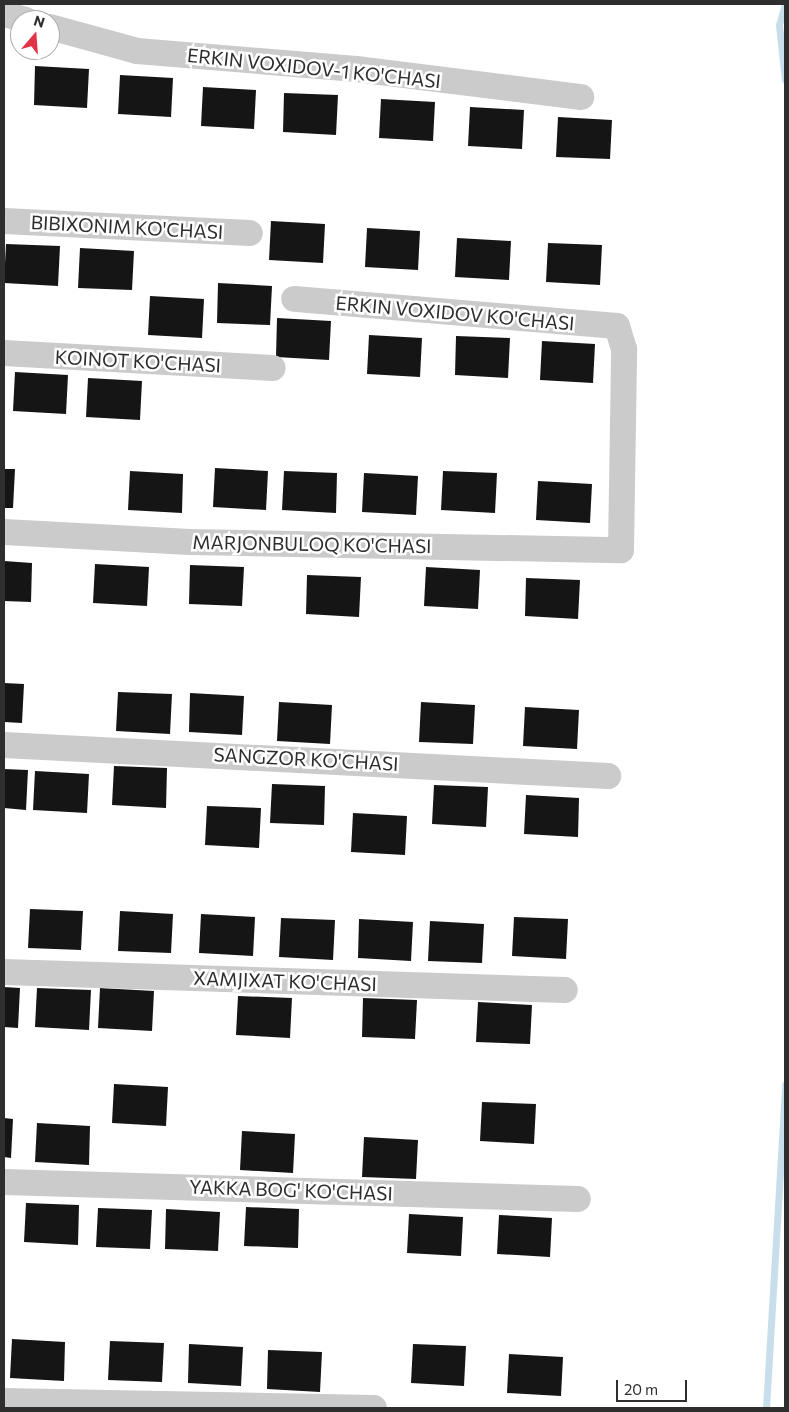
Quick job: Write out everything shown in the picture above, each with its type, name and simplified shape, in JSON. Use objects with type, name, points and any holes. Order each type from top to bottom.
[{"type":"street","name":"ERKIN VOXIDOV-1 KO'CHASI","points":[[60,30],[137,51],[356,69],[581,97]]},
{"type":"street","name":"BIBIXONIM KO'CHASI","points":[[4,221],[250,233]]},
{"type":"street","name":"ERKIN VOXIDOV KO'CHASI","points":[[294,299],[617,326],[624,349],[621,550]]},
{"type":"street","name":"KOINOT KO'CHASI","points":[[4,353],[273,368]]},
{"type":"street","name":"MARJONBULOQ KO'CHASI","points":[[4,532],[190,542],[621,550]]},
{"type":"street","name":"SANGZOR KO'CHASI","points":[[4,745],[608,776]]},
{"type":"street","name":"XAMJIXAT KO'CHASI","points":[[4,972],[565,990]]},
{"type":"street","name":"YAKKA BOG' KO'CHASI","points":[[4,1182],[578,1199]]},
{"type":"street","points":[[4,1401],[374,1408]]},
{"type":"building","points":[[35,66],[89,69],[87,108],[34,105]]},
{"type":"building","points":[[120,75],[173,78],[171,117],[118,114]]},
{"type":"building","points":[[203,87],[256,90],[254,129],[201,126]]},
{"type":"building","points":[[284,93],[338,95],[336,135],[283,132]]},
{"type":"building","points":[[381,99],[435,102],[433,141],[379,138]]},
{"type":"building","points":[[470,107],[524,110],[522,149],[468,146]]},
{"type":"building","points":[[558,117],[612,120],[610,159],[556,157]]},
{"type":"building","points":[[271,221],[325,224],[323,263],[269,260]]},
{"type":"building","points":[[367,228],[420,231],[418,270],[365,267]]},
{"type":"building","points":[[457,238],[511,241],[509,280],[455,277]]},
{"type":"building","points":[[548,243],[602,245],[600,285],[546,282]]},
{"type":"building","points":[[6,244],[60,246],[58,286],[4,283]]},
{"type":"building","points":[[80,248],[134,251],[132,290],[78,288]]},
{"type":"building","points":[[218,283],[272,286],[270,325],[217,323]]},
{"type":"building","points":[[150,296],[204,299],[202,338],[148,335]]},
{"type":"building","points":[[277,318],[331,321],[329,360],[276,357]]},
{"type":"building","points":[[369,335],[422,338],[420,377],[367,374]]},
{"type":"building","points":[[456,336],[510,338],[508,378],[455,375]]},
{"type":"building","points":[[542,341],[595,344],[593,383],[540,380]]},
{"type":"building","points":[[15,372],[68,375],[66,414],[13,411]]},
{"type":"building","points":[[88,378],[142,381],[140,420],[86,417]]},
{"type":"building","points":[[215,468],[268,471],[266,510],[213,507]]},
{"type":"building","points":[[4,469],[15,469],[13,508],[4,508]]},
{"type":"building","points":[[130,471],[183,474],[182,513],[128,510]]},
{"type":"building","points":[[284,471],[337,473],[336,513],[282,510]]},
{"type":"building","points":[[443,471],[497,473],[495,513],[441,510]]},
{"type":"building","points":[[364,473],[418,476],[416,515],[362,512]]},
{"type":"building","points":[[538,481],[592,484],[590,523],[536,520]]},
{"type":"building","points":[[4,561],[32,563],[31,602],[4,601]]},
{"type":"building","points":[[95,564],[149,567],[147,606],[93,603]]},
{"type":"building","points":[[190,565],[244,567],[242,606],[189,604]]},
{"type":"building","points":[[426,567],[480,570],[478,609],[424,606]]},
{"type":"building","points":[[307,575],[361,577],[359,617],[306,614]]},
{"type":"building","points":[[526,578],[580,580],[578,619],[525,616]]},
{"type":"building","points":[[4,683],[24,684],[22,723],[4,722]]},
{"type":"building","points":[[118,692],[172,694],[170,734],[116,731]]},
{"type":"building","points":[[190,693],[244,696],[242,735],[189,732]]},
{"type":"building","points":[[279,702],[332,705],[330,744],[277,741]]},
{"type":"building","points":[[421,702],[475,705],[473,744],[419,742]]},
{"type":"building","points":[[525,707],[579,710],[577,749],[523,746]]},
{"type":"building","points":[[114,766],[167,768],[166,808],[112,805]]},
{"type":"building","points":[[4,769],[28,770],[26,810],[4,808]]},
{"type":"building","points":[[35,771],[89,774],[87,813],[33,810]]},
{"type":"building","points":[[272,784],[325,786],[324,825],[270,823]]},
{"type":"building","points":[[434,785],[488,787],[486,827],[432,824]]},
{"type":"building","points":[[526,795],[579,798],[578,837],[524,834]]},
{"type":"building","points":[[207,806],[261,808],[259,848],[205,845]]},
{"type":"building","points":[[353,813],[407,816],[405,855],[351,852]]},
{"type":"building","points":[[30,909],[83,911],[81,950],[28,948]]},
{"type":"building","points":[[120,911],[173,914],[171,953],[118,951]]},
{"type":"building","points":[[201,914],[255,917],[253,956],[199,953]]},
{"type":"building","points":[[514,917],[568,919],[566,959],[512,956]]},
{"type":"building","points":[[281,918],[335,920],[333,960],[279,957]]},
{"type":"building","points":[[359,919],[413,922],[411,961],[358,958]]},
{"type":"building","points":[[430,921],[484,924],[482,963],[428,961]]},
{"type":"building","points":[[4,987],[20,988],[18,1028],[4,1027]]},
{"type":"building","points":[[37,988],[91,990],[89,1030],[35,1027]]},
{"type":"building","points":[[100,988],[154,991],[152,1031],[98,1028]]},
{"type":"building","points":[[238,996],[292,998],[290,1038],[236,1035]]},
{"type":"building","points":[[363,998],[417,1000],[415,1039],[362,1037]]},
{"type":"building","points":[[478,1002],[532,1005],[530,1044],[476,1042]]},
{"type":"building","points":[[114,1084],[168,1087],[166,1126],[112,1123]]},
{"type":"building","points":[[482,1102],[536,1104],[534,1144],[480,1141]]},
{"type":"building","points":[[4,1118],[13,1119],[11,1158],[4,1157]]},
{"type":"building","points":[[37,1123],[90,1126],[89,1165],[35,1162]]},
{"type":"building","points":[[242,1131],[295,1134],[293,1173],[240,1170]]},
{"type":"building","points":[[364,1137],[418,1140],[416,1179],[362,1177]]},
{"type":"building","points":[[26,1203],[79,1205],[78,1245],[24,1242]]},
{"type":"building","points":[[246,1207],[299,1209],[298,1248],[244,1246]]},
{"type":"building","points":[[98,1208],[152,1210],[150,1249],[96,1247]]},
{"type":"building","points":[[166,1209],[220,1212],[218,1251],[165,1249]]},
{"type":"building","points":[[409,1214],[463,1217],[461,1256],[407,1253]]},
{"type":"building","points":[[499,1215],[552,1218],[550,1257],[497,1254]]},
{"type":"building","points":[[12,1339],[65,1342],[64,1381],[10,1378]]},
{"type":"building","points":[[110,1341],[164,1343],[162,1382],[108,1380]]},
{"type":"building","points":[[189,1344],[243,1347],[241,1386],[188,1383]]},
{"type":"building","points":[[413,1344],[466,1346],[464,1386],[411,1383]]},
{"type":"building","points":[[268,1350],[322,1352],[320,1392],[267,1389]]},
{"type":"building","points":[[509,1354],[563,1357],[561,1396],[507,1393]]},
{"type":"waterway","points":[[785,4],[779,25],[785,80]]},
{"type":"waterway","points":[[766,1408],[785,1085]]}]
